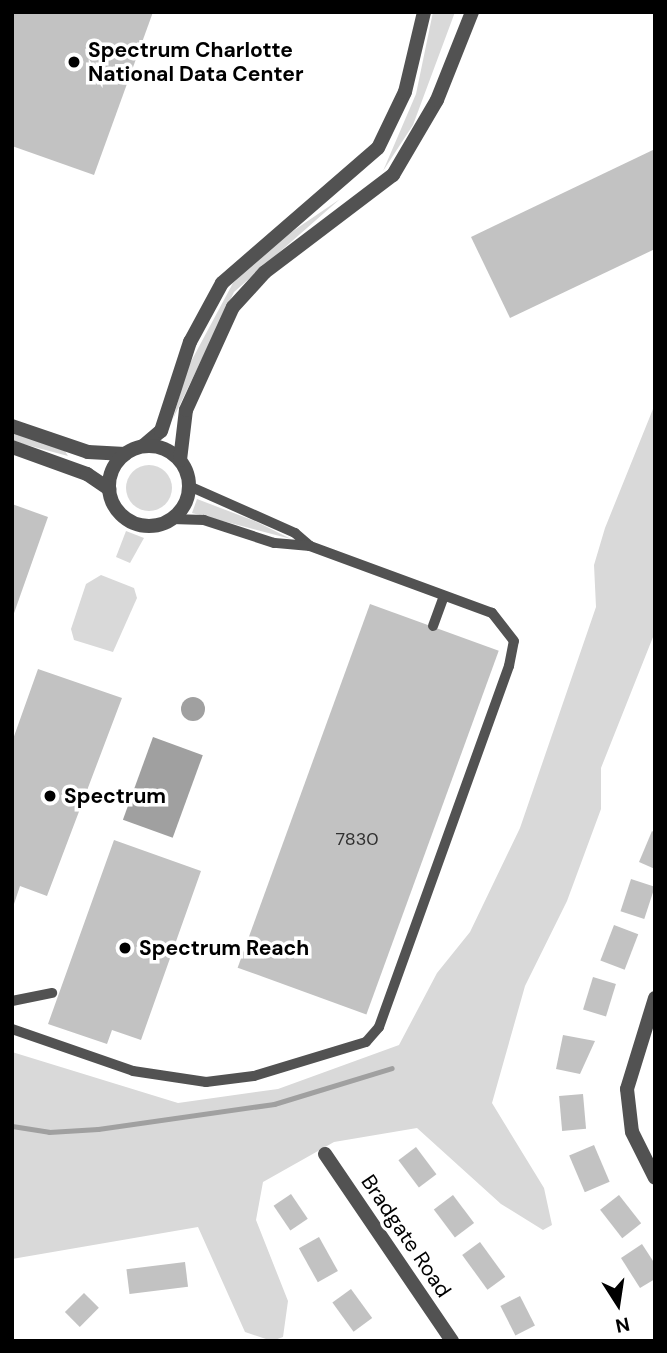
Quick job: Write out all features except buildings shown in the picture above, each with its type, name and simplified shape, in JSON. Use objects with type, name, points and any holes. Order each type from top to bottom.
[{"type":"street","points":[[12,426],[88,452],[125,454],[142,446],[162,431],[190,342],[222,283],[378,148],[405,92],[424,12]]},
{"type":"street","points":[[12,447],[109,489],[129,520],[150,526],[172,520],[189,486],[180,460],[186,410],[233,307],[265,272],[372,195],[406,159],[472,12]]},
{"type":"street","points":[[142,446],[162,448],[180,460]]},
{"type":"street","points":[[109,489],[125,454]]},
{"type":"street","points":[[655,998],[627,1089],[632,1132],[655,1178]]},
{"type":"street","name":"Bradgate Road","points":[[325,1154],[452,1341]]},
{"type":"lane","points":[[189,486],[295,533],[310,546]]},
{"type":"lane","points":[[12,1029],[133,1072],[206,1082],[254,1076],[374,1035],[513,652],[500,619],[444,596],[310,546],[274,543],[204,520],[172,520]]},
{"type":"lane","points":[[433,626],[444,596]]},
{"type":"lane","points":[[12,1001],[52,993]]},
{"type":"shaded area","points":[[433,12],[455,12],[413,125],[383,171],[416,94]]},
{"type":"shaded area","points":[[340,199],[234,292],[173,419],[187,369],[233,283],[271,246]]},
{"type":"shaded area","points":[[655,404],[655,632],[601,768],[601,809],[567,901],[525,986],[492,1103],[544,1188],[552,1225],[543,1230],[501,1204],[417,1128],[334,1142],[263,1182],[256,1220],[288,1301],[283,1337],[272,1341],[245,1332],[198,1227],[12,1259],[12,1052],[178,1103],[278,1089],[399,1045],[437,973],[470,932],[520,828],[596,607],[594,565],[605,528]]},
{"type":"shaded area","points":[[12,432],[65,451],[68,456],[12,441]]},
{"type":"shaded area","points":[[149,465],[165,472],[172,488],[165,504],[149,511],[133,504],[126,488],[133,472]]},
{"type":"shaded area","points":[[197,499],[257,522],[291,539],[192,513]]},
{"type":"shaded area","points":[[126,531],[144,538],[130,563],[116,557]]},
{"type":"shaded area","points":[[101,575],[134,588],[137,598],[113,652],[74,640],[71,629],[86,584]]},
{"type":"shaded area","points":[[193,697],[201,701],[205,709],[201,717],[193,721],[185,717],[181,709],[185,701]]},
{"type":"shaded area","points":[[153,737],[203,755],[173,838],[123,820]]},
{"type":"waterway","points":[[12,1126],[49,1132],[98,1129],[274,1104],[392,1068]]},
{"type":"place","name":"Spectrum Charlotte National Data Center","points":[[74,62]]},
{"type":"place","name":"Spectrum","points":[[50,796]]},
{"type":"place","name":"Spectrum Reach","points":[[125,948]]}]
